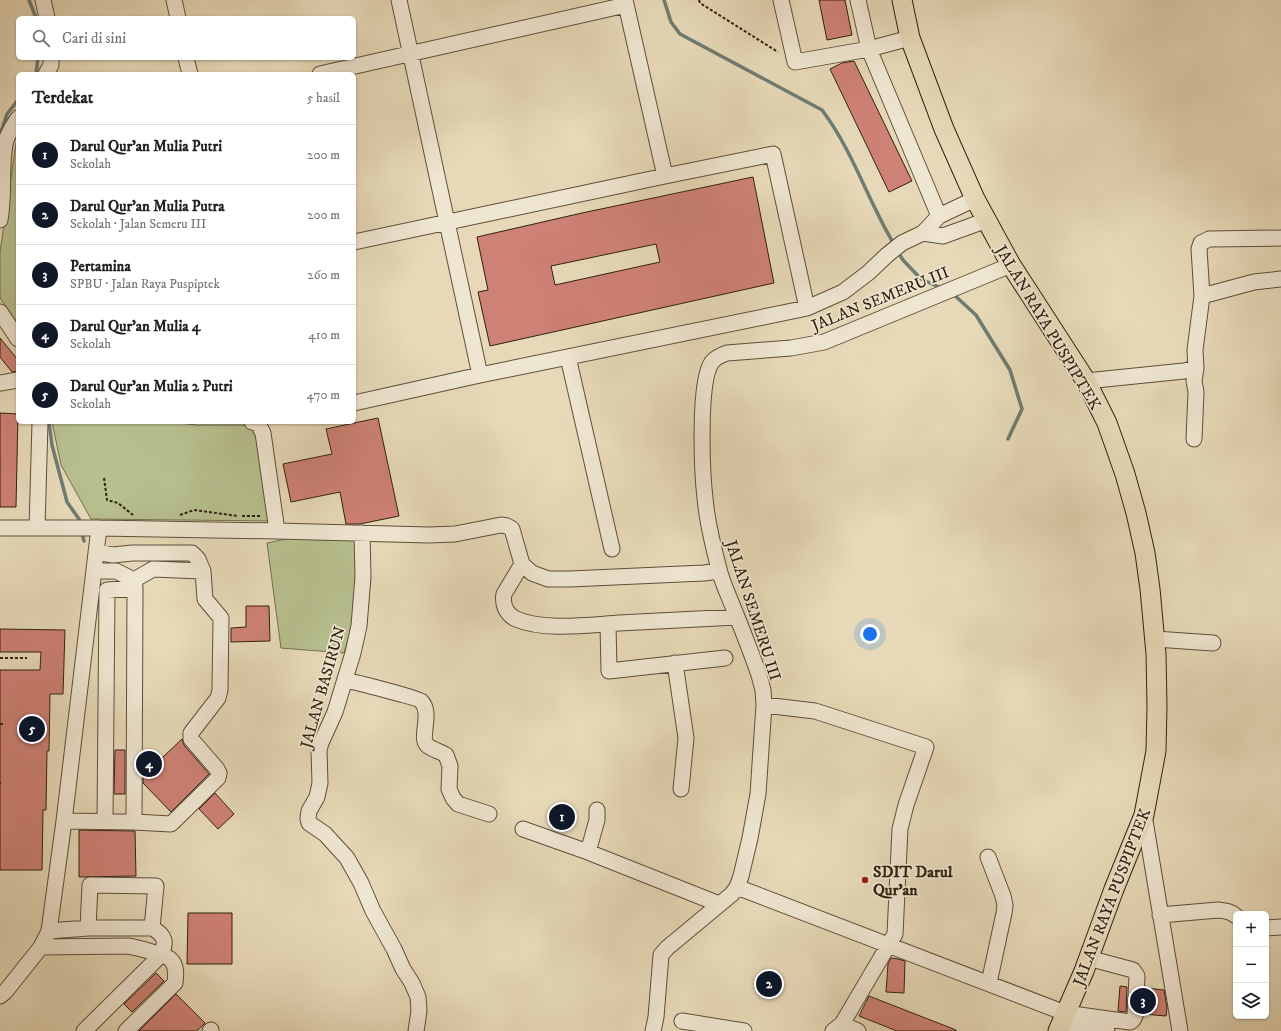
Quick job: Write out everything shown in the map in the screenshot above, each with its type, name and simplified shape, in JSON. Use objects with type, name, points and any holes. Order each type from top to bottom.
[{"type":"main road","name":"JALAN RAYA PUSPIPTEK","points":[[902,0],[910,38],[944,129],[975,199],[1011,264],[1086,381],[1107,423],[1125,474],[1145,553],[1155,639],[1157,706],[1156,751],[1144,815],[1061,1023]]},
{"type":"street","points":[[43,0],[47,16]]},
{"type":"street","points":[[174,0],[178,16]]},
{"type":"street","points":[[399,0],[480,375]]},
{"type":"street","points":[[781,0],[795,62],[869,49],[910,38]]},
{"type":"street","points":[[858,0],[869,49],[939,216]]},
{"type":"street","points":[[329,72],[625,2],[665,176]]},
{"type":"street","points":[[47,72],[51,65],[51,60]]},
{"type":"street","points":[[186,60],[190,72]]},
{"type":"street","points":[[0,220],[2,202],[2,166],[6,140],[16,121]]},
{"type":"street","points":[[356,242],[774,154],[807,308]]},
{"type":"street","points":[[356,403],[568,356],[807,308],[843,292],[868,273],[887,254],[902,243],[923,233],[939,216],[975,199]]},
{"type":"street","points":[[923,233],[943,236],[987,220]]},
{"type":"street","points":[[1194,439],[1196,392],[1194,381],[1196,368],[1195,350],[1202,296],[1199,247],[1204,241],[1209,239],[1281,238]]},
{"type":"street","name":"JALAN SEMERU III","points":[[653,1031],[656,1017],[661,955],[667,948],[732,894],[737,886],[744,865],[758,794],[764,705],[763,690],[760,675],[719,571],[709,526],[703,479],[703,390],[711,362],[718,356],[727,353],[791,348],[824,342],[1011,264]]},
{"type":"street","points":[[1202,296],[1254,282],[1281,279]]},
{"type":"street","points":[[0,312],[16,336]]},
{"type":"street","points":[[568,356],[612,549]]},
{"type":"street","points":[[1086,381],[1184,371],[1196,368]]},
{"type":"street","points":[[0,383],[16,380]]},
{"type":"street","points":[[37,528],[40,424]]},
{"type":"street","points":[[258,424],[263,433],[277,531]]},
{"type":"street","points":[[0,528],[277,531],[429,535],[455,534],[501,525],[512,529],[522,564],[532,573],[548,579],[704,573],[719,571]]},
{"type":"street","points":[[0,996],[5,992],[41,947],[48,931],[64,821],[94,571],[96,552],[93,528]]},
{"type":"street","name":"JALAN BASIRUN","points":[[362,533],[364,554],[359,626],[353,653],[335,712],[319,750],[320,783],[317,797],[309,811],[308,818],[309,823],[325,834],[347,858],[361,883],[373,911],[403,969],[412,983],[418,997],[419,1011],[416,1031]]},
{"type":"street","points":[[64,821],[171,824],[218,778],[219,773],[217,768],[191,739],[191,733],[218,698],[220,690],[221,618],[205,599],[203,571],[198,559],[192,553],[132,553],[113,555],[96,552]]},
{"type":"street","points":[[153,553],[150,559],[150,564],[153,569]]},
{"type":"street","points":[[522,564],[504,594],[503,603],[506,610],[513,617],[528,622],[569,626],[737,617]]},
{"type":"street","points":[[104,821],[107,590],[134,584],[153,569],[203,571]]},
{"type":"street","points":[[94,571],[116,571],[134,584]]},
{"type":"street","points":[[134,584],[134,822]]},
{"type":"street","points":[[608,624],[609,671],[725,658]]},
{"type":"street","points":[[1155,639],[1213,643]]},
{"type":"street","points":[[675,663],[686,738],[681,789]]},
{"type":"street","points":[[345,680],[403,696],[418,698],[423,702],[426,712],[425,741],[427,746],[446,755],[450,766],[449,789],[453,798],[458,804],[489,814]]},
{"type":"street","points":[[764,705],[815,711],[926,747],[906,805],[900,829],[895,934],[837,1027],[858,1031]]},
{"type":"street","points":[[588,852],[597,820],[597,810]]},
{"type":"street","points":[[1144,815],[1180,1031]]},
{"type":"street","points":[[523,829],[588,852],[719,904]]},
{"type":"street","points":[[988,857],[1005,905],[989,983]]},
{"type":"street","points":[[88,928],[90,885],[156,886],[152,928]]},
{"type":"street","points":[[737,886],[989,983],[1061,1023],[1107,1031]]},
{"type":"street","points":[[1160,915],[1218,910],[1233,913]]},
{"type":"street","points":[[1269,928],[1281,927]]},
{"type":"street","points":[[48,931],[88,928],[152,928],[160,932],[164,940],[164,948],[161,956],[84,1031]]},
{"type":"street","points":[[41,947],[128,946],[137,947],[170,958],[174,964],[176,973],[175,983],[126,1031]]},
{"type":"street","points":[[1061,1023],[1130,1022],[1135,1016],[1137,980],[1135,972],[1133,970],[1088,958]]},
{"type":"street","points":[[682,1021],[744,1031]]},
{"type":"path","points":[[699,0],[795,62]]},
{"type":"path","points":[[104,478],[107,500],[118,503],[132,515],[140,515]]},
{"type":"path","points":[[178,516],[194,510],[238,516],[275,516]]},
{"type":"path","points":[[0,658],[27,658]]},
{"type":"green space","points":[[16,144],[16,321],[0,298],[0,252]]},
{"type":"green space","points":[[52,424],[247,425],[256,430],[272,521],[91,519],[61,465]]},
{"type":"green space","points":[[291,538],[359,539],[357,582],[351,625],[344,653],[281,648],[267,543]]},
{"type":"building","points":[[819,0],[845,0],[852,35],[827,40]]},
{"type":"building","points":[[854,61],[912,181],[889,192],[830,69],[842,63]]},
{"type":"building","points":[[753,177],[774,283],[490,346],[478,292],[488,290],[477,237]],"holes":[[[656,244],[660,262],[555,285],[551,266]]]},
{"type":"building","points":[[0,338],[16,358],[16,371],[12,372],[0,357]]},
{"type":"building","points":[[0,413],[16,414],[16,424],[18,424],[16,507],[0,507]]},
{"type":"building","points":[[378,418],[399,516],[360,524],[346,524],[340,492],[291,502],[283,464],[332,454],[326,429],[356,424],[356,423]]},
{"type":"building","points":[[246,606],[269,606],[270,641],[231,642],[231,628],[246,627]]},
{"type":"building","points":[[0,629],[65,630],[63,694],[50,694],[46,810],[43,810],[42,870],[0,870],[0,670],[40,670],[41,652],[0,652]]},
{"type":"building","points":[[182,739],[184,745],[209,774],[171,812],[143,783],[143,776]]},
{"type":"building","points":[[115,750],[125,750],[125,794],[114,794]]},
{"type":"building","points":[[215,793],[234,814],[218,829],[199,809]]},
{"type":"building","points":[[79,830],[135,831],[136,876],[79,877]]},
{"type":"building","points":[[188,913],[232,913],[232,964],[187,964]]},
{"type":"building","points":[[891,958],[905,961],[904,993],[886,992],[888,964]]},
{"type":"building","points":[[156,973],[164,981],[132,1012],[124,1004]]},
{"type":"building","points":[[1120,986],[1127,987],[1126,1012],[1118,1011]]},
{"type":"building","points":[[1145,988],[1164,990],[1167,1008],[1166,1016],[1144,1014]]},
{"type":"building","points":[[176,994],[205,1023],[197,1031],[139,1031]]},
{"type":"building","points":[[869,996],[956,1031],[897,1031],[859,1016]]},
{"type":"waterway","points":[[29,0],[35,16]]},
{"type":"waterway","points":[[664,0],[671,22],[680,34],[822,110],[843,142],[876,211],[894,244]]},
{"type":"waterway","points":[[36,72],[38,60]]},
{"type":"waterway","points":[[0,135],[7,114],[16,103]]},
{"type":"waterway","points":[[898,252],[903,260],[921,279],[941,288]]},
{"type":"waterway","points":[[952,293],[976,315],[1010,370],[1022,409],[1008,439]]},
{"type":"waterway","points":[[49,424],[52,445],[67,502],[79,519],[81,525]]},
{"type":"waterway","points":[[82,533],[84,541]]},
{"type":"place","name":"Darul Qur'an Mulia 2 Putri","points":[[32,729]]},
{"type":"place","name":"Darul Qur'an Mulia 4","points":[[149,764]]},
{"type":"place","name":"Darul Qur'an Mulia Putri","points":[[562,817]]},
{"type":"place","name":"SDIT Darul Qur'an","points":[[865,880]]},
{"type":"place","name":"Darul Qur'an Mulia Putra","points":[[769,984]]},
{"type":"place","name":"Pertamina","points":[[1143,1001]]}]
